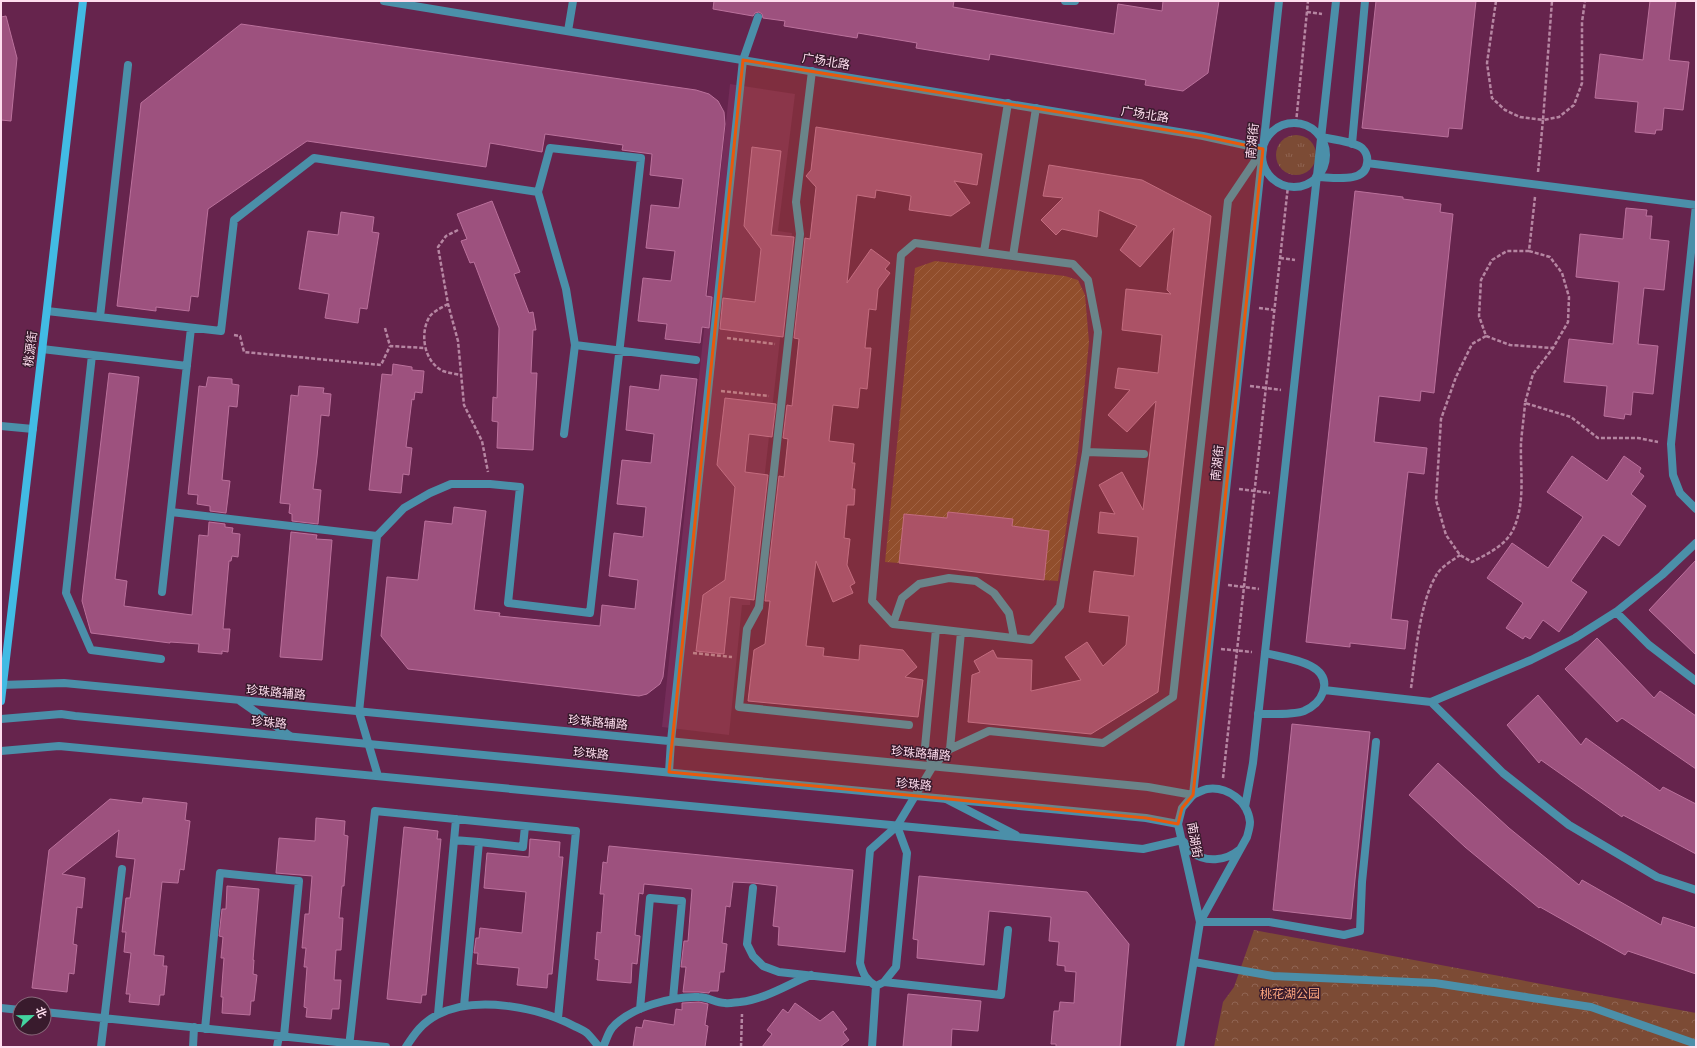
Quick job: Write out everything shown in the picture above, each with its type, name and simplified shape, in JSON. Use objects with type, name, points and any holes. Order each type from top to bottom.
[{"type":"main road","name":"桃源街","points":[[1,701],[83,1]]},
{"type":"street","name":"广场北路","points":[[387,1],[1008,103],[1203,136],[1263,149]]},
{"type":"street","points":[[568,31],[573,1]]},
{"type":"street","points":[[1065,1],[1075,1]]},
{"type":"street","name":"南湖街","points":[[1200,922],[1178,824],[1182,808],[1193,795],[1279,1]]},
{"type":"street","points":[[1245,807],[1253,762],[1336,1]]},
{"type":"street","points":[[1352,144],[1365,1]]},
{"type":"street","points":[[669,772],[671,741],[743,60],[758,17]]},
{"type":"street","points":[[100,317],[128,65]]},
{"type":"street","points":[[812,71],[796,202],[800,234],[759,607],[747,629],[739,707],[909,725]]},
{"type":"street","points":[[984,252],[1008,103]]},
{"type":"street","points":[[1013,256],[1036,108]]},
{"type":"street","points":[[868,982],[863,974],[860,963],[870,850],[897,826],[933,766],[950,750],[989,731],[1103,743],[1173,697],[1228,201],[1263,149],[1266,140],[1271,133],[1282,125],[1296,123],[1313,129],[1321,137],[1352,144],[1362,148],[1366,154],[1366,170],[1360,176],[1348,178],[1316,177],[1302,186],[1288,186],[1276,181],[1269,174],[1264,162],[1263,149]]},
{"type":"street","points":[[378,776],[359,712],[377,536],[404,508],[430,493],[451,484],[490,484],[520,487],[508,603],[590,613],[641,158],[550,148],[538,192],[566,289],[575,345],[564,434]]},
{"type":"street","points":[[47,311],[221,331],[234,220],[314,158],[538,192]]},
{"type":"street","points":[[1367,163],[1696,205],[1671,444],[1673,475],[1680,493],[1696,509]]},
{"type":"street","points":[[915,243],[1013,256],[1073,264],[1088,280],[1098,332],[1086,452],[1060,606],[1031,640],[893,624],[872,601],[901,255],[915,243]]},
{"type":"street","points":[[162,592],[191,328]]},
{"type":"street","points":[[575,345],[696,360]]},
{"type":"street","points":[[42,349],[187,366]]},
{"type":"street","points":[[92,355],[66,593],[91,650],[161,659]]},
{"type":"street","points":[[1,426],[33,429]]},
{"type":"street","points":[[1086,452],[1144,454]]},
{"type":"street","points":[[171,512],[377,536]]},
{"type":"street","points":[[1324,690],[1431,702],[1531,660],[1576,638],[1616,612],[1662,575],[1696,543]]},
{"type":"street","points":[[893,624],[902,598],[919,584],[949,578],[969,580],[976,581],[994,593],[1009,613],[1014,638]]},
{"type":"street","points":[[1616,612],[1649,645],[1696,681]]},
{"type":"street","points":[[933,766],[925,747],[936,629]]},
{"type":"street","points":[[950,750],[961,632]]},
{"type":"street","points":[[1258,714],[1302,712],[1313,706],[1320,699],[1324,690],[1323,678],[1316,668],[1307,663],[1265,653]]},
{"type":"street","name":"珍珠路辅路","points":[[2,684],[64,683],[1148,787],[1193,795]]},
{"type":"street","points":[[239,700],[290,736]]},
{"type":"street","points":[[1431,702],[1503,773],[1568,825],[1657,877],[1696,890]]},
{"type":"street","name":"珍珠路","points":[[1,719],[61,714],[1146,818],[1178,824]]},
{"type":"street","points":[[1200,922],[1269,922],[1344,935],[1360,931],[1362,882],[1376,742]]},
{"type":"street","points":[[1,751],[59,746],[1143,849],[1182,840],[1192,852],[1207,859],[1223,859],[1238,851],[1247,837]]},
{"type":"street","points":[[1193,795],[1206,789],[1222,789],[1236,796],[1245,807]]},
{"type":"street","points":[[946,799],[1020,837]]},
{"type":"street","name":"南湖街","points":[[1180,1047],[1200,922],[1247,837],[1250,822],[1245,807]]},
{"type":"street","points":[[350,1045],[375,811],[576,831],[558,1018]]},
{"type":"street","points":[[438,1014],[456,819]]},
{"type":"street","points":[[454,840],[523,847],[525,826]]},
{"type":"street","points":[[876,986],[884,982],[896,967],[907,853],[897,826]]},
{"type":"street","points":[[464,1006],[479,842]]},
{"type":"street","points":[[101,1047],[122,870]]},
{"type":"street","points":[[205,1029],[220,873],[299,881],[281,1036],[278,1047]]},
{"type":"street","points":[[752,888],[747,944],[753,956],[763,966],[779,972],[868,982],[876,986]]},
{"type":"street","points":[[640,1010],[650,898],[682,901],[673,999]]},
{"type":"street","points":[[884,982],[1002,995],[1008,930]]},
{"type":"street","points":[[1194,962],[1273,976],[1435,983],[1591,1006],[1696,1044]]},
{"type":"street","points":[[603,1047],[612,1029],[624,1017],[640,1010],[673,999],[700,997],[725,1003],[742,1002],[777,991],[811,975]]},
{"type":"street","points":[[872,1047],[876,986]]},
{"type":"street","points":[[406,1047],[418,1028],[438,1014],[464,1006],[495,1005],[528,1010],[558,1018],[586,1032],[599,1047]]},
{"type":"street","points":[[1,1008],[12,1009]]},
{"type":"street","points":[[52,1013],[281,1036],[350,1045],[386,1047]]},
{"type":"street","points":[[192,1047],[194,1028]]},
{"type":"path","points":[[1296,123],[1308,1]]},
{"type":"path","points":[[1496,1],[1487,63],[1492,98],[1505,110],[1513,114],[1520,117],[1543,120],[1552,1]]},
{"type":"path","points":[[1222,789],[1288,186]]},
{"type":"path","points":[[458,230],[446,236],[438,247],[448,304],[458,341],[464,405],[482,441],[490,484]]},
{"type":"path","points":[[1486,336],[1472,344],[1456,377],[1442,419],[1436,500],[1446,536],[1460,555],[1472,562],[1496,549],[1512,531],[1520,507],[1523,484],[1521,444],[1525,403],[1533,374],[1553,348],[1568,322],[1569,297],[1562,273],[1550,257],[1529,251]]},
{"type":"path","points":[[448,304],[431,315],[424,334],[425,348],[432,362],[442,370],[461,376]]},
{"type":"path","points":[[221,331],[240,336],[244,352],[381,365],[390,346],[385,328]]},
{"type":"path","points":[[714,337],[788,345]]},
{"type":"path","points":[[390,346],[425,348]]},
{"type":"path","points":[[1237,385],[1293,391]]},
{"type":"path","points":[[708,390],[782,398]]},
{"type":"path","points":[[1525,403],[1571,417],[1598,438],[1638,438],[1671,444]]},
{"type":"path","points":[[1226,488],[1282,494]]},
{"type":"path","points":[[1409,699],[1420,627],[1427,597],[1437,573],[1460,555]]},
{"type":"path","points":[[1216,584],[1272,590]]},
{"type":"path","points":[[1209,647],[1265,653]]},
{"type":"path","points":[[681,652],[744,658]]},
{"type":"path","points":[[741,1047],[742,1002]]},
{"type":"highlighted area","points":[[743,60],[1203,136],[1263,149],[1193,795],[1182,808],[1178,824],[1146,818],[669,772]]},
{"type":"shaded area","points":[[730,84],[795,94],[778,231],[792,233],[750,605],[742,605],[729,735],[662,727]]},
{"type":"green space","points":[[1296,135],[1304,137],[1310,141],[1314,147],[1316,155],[1314,163],[1310,169],[1304,173],[1296,175],[1288,173],[1282,169],[1278,163],[1276,155],[1278,147],[1282,141],[1288,137]]},
{"type":"green space","points":[[935,261],[1065,276],[1078,280],[1085,295],[1089,342],[1078,451],[1058,581],[1044,580],[1049,531],[1012,526],[1013,519],[948,512],[947,518],[905,514],[899,563],[885,562],[915,268]]},
{"type":"green space","name":"桃花湖公园","points":[[1254,930],[1696,1013],[1696,1047],[1214,1047],[1223,1002],[1234,987]]},
{"type":"building","points":[[714,1],[954,1],[953,7],[1114,34],[1118,4],[1162,11],[1163,1],[1219,1],[1208,73],[1183,91],[1145,85],[1146,80],[990,54],[989,60],[916,48],[917,43],[858,33],[857,38],[784,26],[785,21],[763,18],[762,14],[759,12],[755,13],[753,16],[713,9]]},
{"type":"building","points":[[1376,1],[1476,1],[1462,129],[1449,128],[1448,137],[1362,128]]},
{"type":"building","points":[[1650,1],[1676,1],[1669,60],[1689,62],[1683,110],[1664,108],[1662,130],[1656,130],[1655,134],[1635,132],[1638,102],[1595,98],[1600,54],[1643,60]]},
{"type":"building","points":[[6,16],[17,58],[11,121],[1,120],[1,17]]},
{"type":"building","points":[[241,24],[696,90],[709,94],[718,101],[724,112],[725,124],[706,296],[712,297],[709,328],[702,327],[700,343],[665,339],[667,324],[638,321],[643,278],[671,281],[675,251],[646,248],[651,205],[679,208],[683,179],[650,175],[652,154],[622,150],[623,145],[545,134],[542,152],[490,143],[486,167],[307,141],[208,209],[198,297],[191,296],[189,311],[156,307],[156,311],[117,306],[141,103]]},
{"type":"building","points":[[816,127],[982,154],[977,185],[954,181],[970,203],[951,216],[909,210],[911,196],[876,190],[875,198],[857,195],[847,283],[871,249],[890,263],[885,269],[890,273],[878,289],[876,310],[869,309],[865,348],[871,348],[867,389],[860,388],[858,408],[833,405],[829,441],[854,444],[852,463],[855,463],[852,489],[855,489],[854,505],[847,505],[844,538],[850,539],[847,565],[855,583],[850,586],[853,593],[833,602],[816,561],[806,646],[824,648],[823,656],[859,660],[860,645],[903,650],[917,667],[905,677],[923,680],[918,717],[748,701],[754,650],[765,644],[770,601],[765,601],[779,476],[784,477],[788,439],[783,438],[787,405],[792,406],[799,339],[794,338],[805,238],[810,239],[816,187],[806,176],[811,170]]},
{"type":"building","points":[[752,147],[781,151],[771,235],[794,237],[783,337],[720,329],[723,298],[755,302],[761,249],[744,226]]},
{"type":"building","points":[[1049,165],[1142,180],[1211,216],[1158,692],[1091,734],[968,722],[972,675],[980,672],[974,661],[993,650],[997,658],[1032,660],[1031,691],[1081,680],[1065,657],[1087,642],[1103,666],[1126,645],[1129,616],[1089,612],[1094,571],[1134,576],[1138,537],[1098,533],[1100,512],[1115,514],[1099,485],[1122,472],[1143,510],[1156,401],[1127,432],[1108,415],[1130,390],[1115,388],[1118,368],[1158,373],[1162,335],[1122,330],[1126,289],[1171,294],[1167,290],[1174,228],[1140,267],[1120,250],[1137,226],[1099,210],[1097,237],[1062,229],[1056,235],[1041,220],[1063,198],[1043,196]]},
{"type":"building","points":[[1355,191],[1403,197],[1403,199],[1441,204],[1440,212],[1453,214],[1434,393],[1421,391],[1420,401],[1379,396],[1374,442],[1427,448],[1424,474],[1408,472],[1391,619],[1408,621],[1405,649],[1350,643],[1350,647],[1306,642]]},
{"type":"building","points":[[492,201],[520,272],[514,274],[529,313],[533,312],[536,330],[533,330],[531,373],[537,373],[533,450],[497,448],[498,422],[492,421],[493,397],[497,398],[499,328],[474,262],[470,263],[461,241],[467,239],[457,214]]},
{"type":"building","points":[[1626,208],[1647,210],[1646,216],[1652,216],[1650,239],[1669,241],[1664,290],[1644,288],[1638,344],[1658,346],[1653,394],[1633,392],[1631,415],[1625,414],[1624,419],[1604,416],[1607,386],[1564,382],[1569,339],[1613,344],[1619,282],[1576,277],[1580,234],[1623,239]]},
{"type":"building","points":[[341,212],[374,217],[372,232],[379,233],[367,309],[360,308],[358,323],[325,318],[329,294],[299,289],[308,231],[338,235]]},
{"type":"building","points":[[393,364],[412,367],[412,370],[424,371],[422,393],[415,392],[414,400],[412,399],[406,447],[412,448],[409,475],[403,474],[401,493],[369,490],[382,374],[392,375]]},
{"type":"building","points":[[109,373],[139,377],[115,579],[127,581],[124,606],[192,615],[199,535],[208,536],[209,522],[225,524],[225,527],[233,528],[232,533],[240,534],[238,557],[232,556],[231,561],[229,561],[223,629],[230,629],[228,652],[222,651],[222,654],[198,652],[199,644],[170,643],[91,633],[82,601]]},
{"type":"building","points":[[661,375],[697,379],[663,677],[660,684],[647,694],[639,696],[408,669],[381,636],[387,577],[418,580],[425,521],[452,524],[454,507],[486,511],[474,610],[500,613],[499,616],[600,626],[602,605],[635,609],[638,580],[609,576],[614,533],[643,537],[646,507],[617,504],[622,460],[651,463],[654,434],[626,430],[630,386],[659,390]]},
{"type":"building","points":[[208,377],[232,379],[232,384],[239,385],[237,407],[229,406],[222,480],[230,481],[226,513],[210,511],[210,506],[197,504],[198,495],[188,494],[199,386],[206,387]]},
{"type":"building","points":[[299,386],[324,388],[323,393],[331,394],[329,416],[321,415],[313,489],[321,490],[318,524],[292,521],[292,514],[289,513],[290,504],[280,503],[291,395],[298,396]]},
{"type":"building","points":[[725,398],[776,404],[772,437],[749,434],[745,472],[768,475],[754,600],[730,597],[724,654],[696,651],[703,595],[725,580],[735,487],[717,465]]},
{"type":"building","points":[[1572,456],[1607,481],[1624,456],[1641,468],[1639,472],[1644,476],[1631,494],[1646,506],[1619,546],[1603,535],[1571,581],[1587,592],[1559,632],[1543,620],[1530,639],[1525,636],[1523,639],[1506,628],[1523,603],[1487,578],[1512,543],[1548,568],[1583,517],[1547,492]]},
{"type":"building","points":[[948,512],[1013,519],[1012,526],[1049,531],[1044,580],[899,563],[904,514],[947,518]]},
{"type":"building","points":[[291,532],[317,535],[316,539],[332,540],[322,660],[280,657]]},
{"type":"building","points":[[1696,560],[1696,655],[1649,610]]},
{"type":"building","points":[[1597,638],[1654,698],[1660,691],[1696,716],[1696,769],[1622,718],[1617,722],[1565,669]]},
{"type":"building","points":[[1538,695],[1581,745],[1586,738],[1660,791],[1663,787],[1696,804],[1696,854],[1623,815],[1622,817],[1541,760],[1539,763],[1507,725]]},
{"type":"building","points":[[1292,724],[1370,732],[1351,919],[1273,910]]},
{"type":"building","points":[[1438,763],[1509,828],[1579,885],[1582,880],[1661,925],[1663,917],[1696,928],[1696,974],[1628,951],[1625,955],[1540,907],[1539,908],[1465,847],[1409,795]]},
{"type":"building","points":[[143,798],[187,803],[185,820],[190,821],[184,870],[180,869],[178,883],[162,882],[154,955],[164,956],[163,966],[167,966],[164,995],[160,995],[159,1005],[129,1002],[130,994],[126,994],[131,953],[124,952],[126,932],[122,932],[126,898],[130,898],[135,859],[116,857],[119,830],[62,874],[85,878],[82,908],[77,907],[73,944],[77,945],[74,974],[69,973],[67,992],[32,988],[49,850],[110,799],[142,803]]},
{"type":"building","points":[[316,818],[345,821],[344,835],[348,836],[344,886],[342,886],[339,918],[343,918],[341,950],[336,950],[334,980],[341,980],[339,1009],[332,1009],[331,1019],[306,1017],[307,1008],[304,1007],[307,967],[304,967],[306,948],[302,948],[305,914],[309,914],[312,876],[276,873],[279,838],[315,841]]},
{"type":"building","points":[[404,827],[438,831],[437,839],[441,839],[426,995],[422,995],[421,1003],[387,999]]},
{"type":"building","points":[[530,839],[560,842],[559,857],[563,857],[552,974],[548,974],[547,988],[517,985],[519,968],[477,964],[478,953],[474,953],[476,938],[479,938],[480,928],[522,933],[526,892],[484,888],[486,864],[487,853],[529,857]]},
{"type":"building","points":[[609,846],[853,870],[845,952],[778,945],[779,927],[773,926],[777,886],[733,882],[730,907],[726,906],[722,943],[727,944],[724,972],[720,972],[718,991],[710,991],[709,993],[683,992],[686,967],[681,967],[684,941],[688,941],[692,889],[644,884],[643,894],[639,893],[635,935],[640,936],[637,964],[632,963],[631,983],[597,980],[599,960],[595,959],[597,932],[601,933],[604,894],[600,894],[603,862],[607,863]]},
{"type":"building","points":[[919,876],[1087,892],[1129,944],[1120,1047],[1056,1047],[1056,1044],[1051,1044],[1054,1011],[1059,1011],[1060,1002],[1074,1003],[1076,972],[1065,971],[1065,966],[1057,965],[1059,942],[1049,941],[1051,917],[989,911],[984,965],[917,958],[918,940],[913,939]]},
{"type":"building","points":[[227,886],[259,889],[253,960],[253,974],[257,975],[254,1001],[251,1001],[250,1015],[222,1013],[223,997],[221,997],[224,958],[221,958],[223,937],[219,936],[222,909],[226,909]]},
{"type":"building","points":[[908,994],[981,1001],[978,1031],[952,1029],[951,1047],[903,1047]]},
{"type":"building","points":[[699,1002],[708,1004],[705,1025],[708,1026],[705,1047],[633,1047],[636,1027],[642,1028],[644,1020],[674,1025],[676,1009],[682,1010],[682,1003]]},
{"type":"building","points":[[795,1003],[820,1021],[833,1011],[847,1029],[843,1032],[849,1040],[840,1047],[762,1047],[772,1034],[767,1030],[783,1009],[788,1013]]}]
